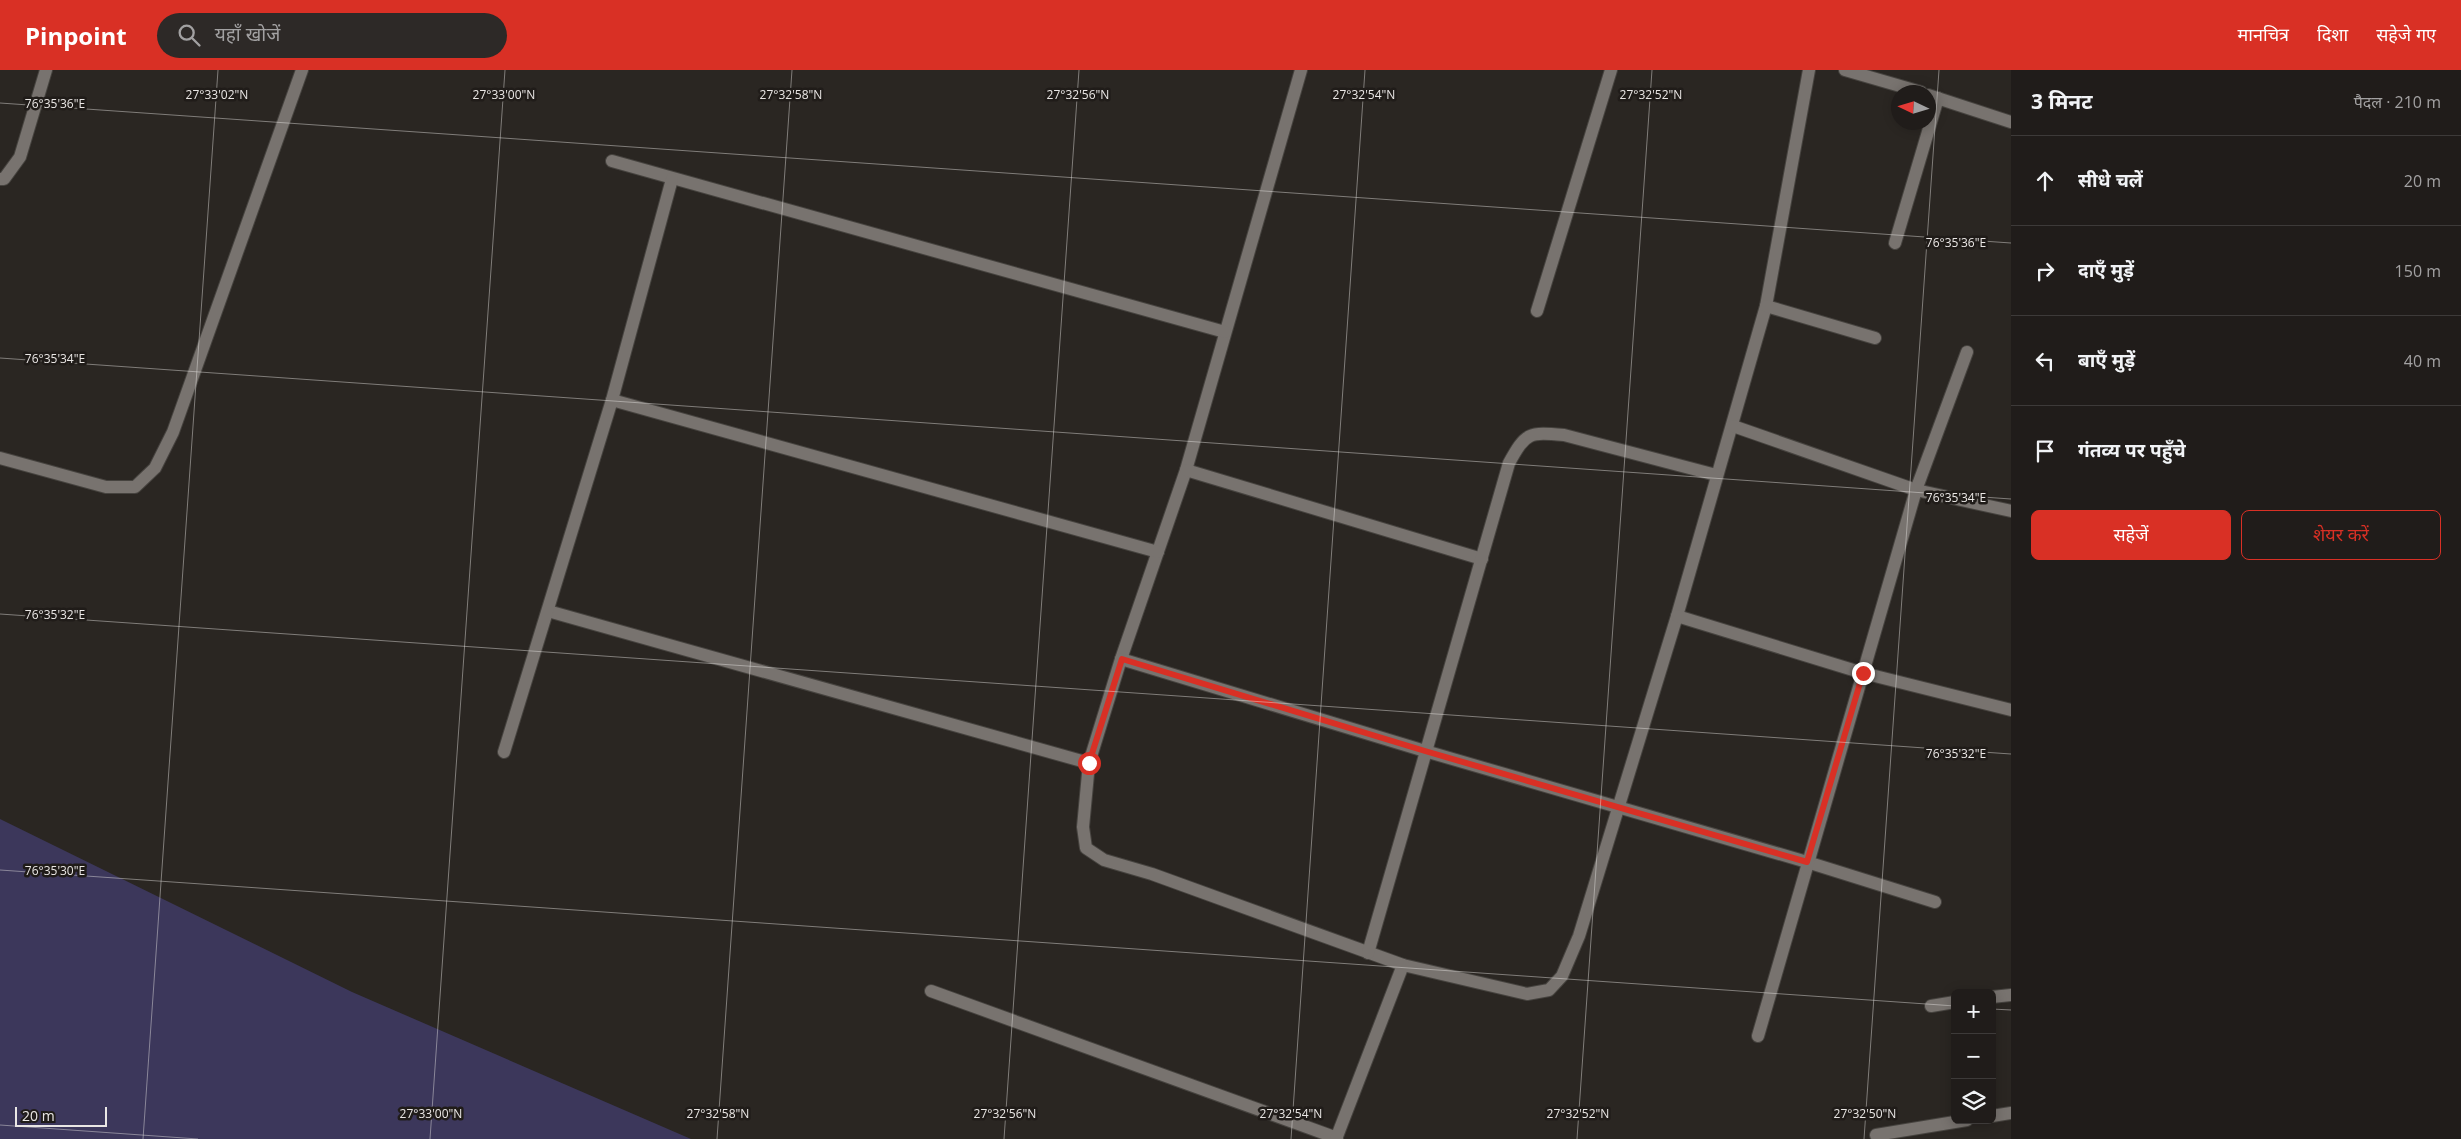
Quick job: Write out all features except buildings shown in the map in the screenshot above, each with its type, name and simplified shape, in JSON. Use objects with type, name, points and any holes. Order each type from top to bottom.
[{"type":"street","points":[[0,179],[4,179],[20,157],[46,70]]},
{"type":"street","points":[[0,458],[106,488],[135,487],[155,468],[173,432],[302,70]]},
{"type":"street","points":[[1301,70],[1186,470],[1089,763],[1083,827],[1086,848],[1104,860],[1152,874],[1403,965],[1527,994],[1548,990],[1562,976],[1579,936],[1616,808],[1677,616],[1766,306],[1809,70]]},
{"type":"street","points":[[1537,311],[1611,70]]},
{"type":"street","points":[[1845,70],[1897,85]]},
{"type":"street","points":[[1936,97],[2011,122]]},
{"type":"street","points":[[1895,243],[1924,130]]},
{"type":"street","points":[[612,161],[1225,332]]},
{"type":"street","points":[[504,752],[612,400],[672,179]]},
{"type":"street","points":[[1766,306],[1875,338]]},
{"type":"street","points":[[1758,1036],[1916,490],[1967,352]]},
{"type":"street","points":[[612,400],[1158,552]]},
{"type":"street","points":[[1732,426],[1916,490],[2011,510]]},
{"type":"street","points":[[1368,953],[1510,463],[1521,440],[1539,433],[1564,435],[1716,475]]},
{"type":"street","points":[[1186,470],[1482,559]]},
{"type":"street","points":[[548,611],[1089,763]]},
{"type":"street","points":[[1677,616],[1863,673],[2011,710]]},
{"type":"street","points":[[1122,659],[1616,808],[1807,862],[1935,902]]},
{"type":"street","points":[[932,991],[1337,1139],[1403,965]]},
{"type":"street","points":[[1996,997],[2011,995]]},
{"type":"street","points":[[1930,1006],[1951,1003]]},
{"type":"street","points":[[1996,1115],[2011,1113]]},
{"type":"street","points":[[1876,1135],[1951,1123]]},
{"type":"shaded area","points":[[0,819],[352,992],[691,1139],[0,1139]]},
{"type":"route","points":[[1089,763],[1122,659],[1616,808],[1807,862],[1863,673]]}]
